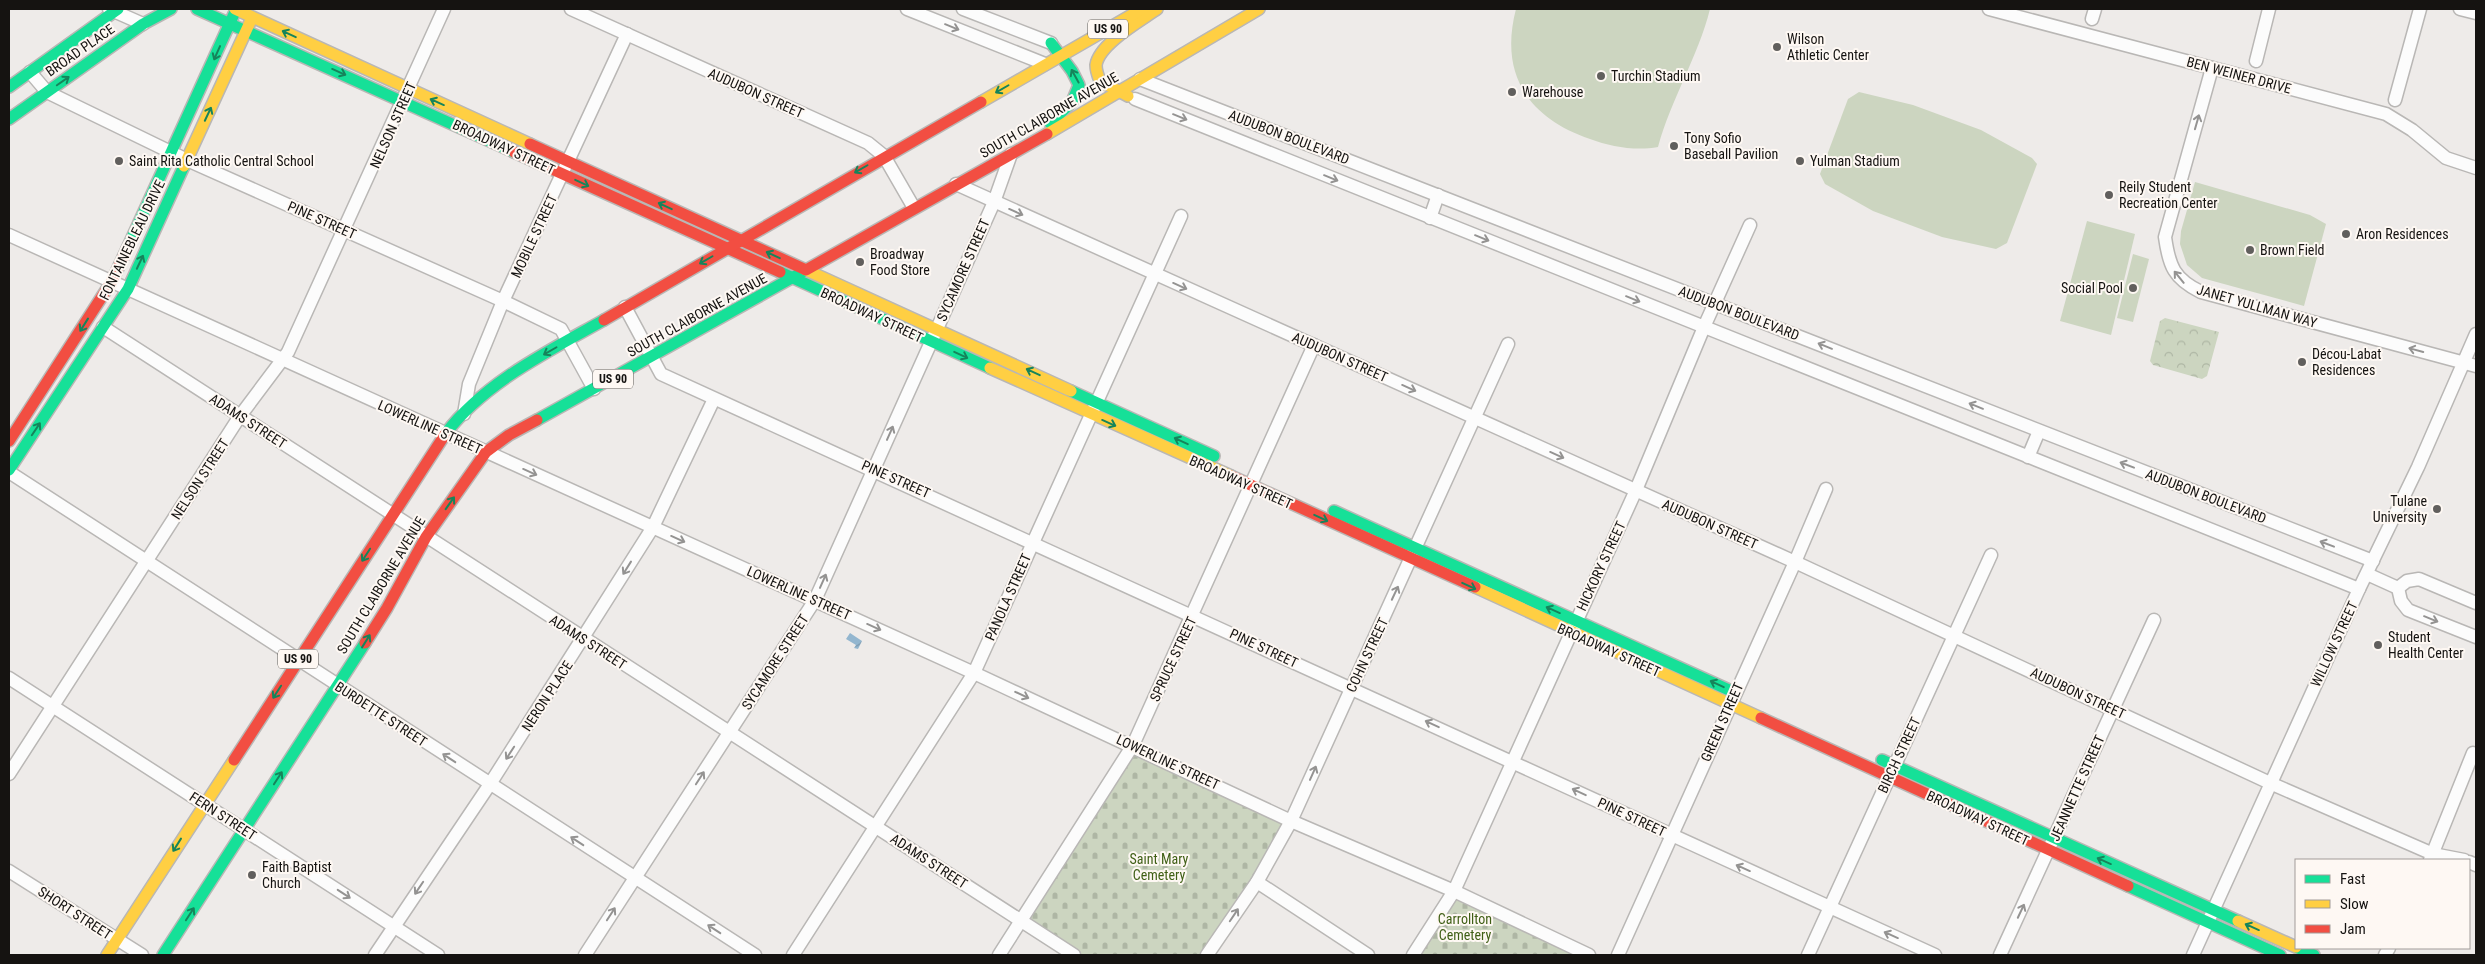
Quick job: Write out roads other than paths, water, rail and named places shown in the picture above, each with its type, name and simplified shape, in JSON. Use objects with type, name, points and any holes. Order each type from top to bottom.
[{"type":"street","name":"BROAD PLACE","points":[[9,120],[143,24],[171,9]]},
{"type":"street","name":"BROADWAY STREET","points":[[199,9],[568,161],[1097,402],[1253,480],[1414,554],[1570,633],[1737,698]]},
{"type":"street","name":"BROADWAY STREET","points":[[236,9],[255,13],[407,95],[563,174],[1091,415],[1253,480]]},
{"type":"street","name":"FONTAINEBLEAU DRIVE","points":[[9,441],[112,281],[236,9]]},
{"type":"street","name":"NELSON STREET","points":[[9,774],[148,562],[240,416],[288,352],[407,95],[444,9]]},
{"type":"street","name":"AUDUBON STREET","points":[[571,9],[868,143],[884,156],[914,208]]},
{"type":"street","points":[[907,9],[1045,64]]},
{"type":"street","points":[[963,9],[1051,43],[1079,80],[1075,98],[1056,118],[987,167]]},
{"type":"street","name":"SOUTH CLAIBORNE AVENUE","points":[[107,955],[445,434],[464,414],[514,374],[568,341],[884,156],[1142,9]]},
{"type":"street","points":[[1135,99],[1119,93],[1100,81],[1096,67],[1100,56],[1125,33],[1157,9]]},
{"type":"street","name":"SOUTH CLAIBORNE AVENUE","points":[[163,955],[338,686],[387,608],[426,537],[486,452],[509,435],[651,358],[1119,93],[1259,9]]},
{"type":"street","name":"BEN WEINER DRIVE","points":[[1989,9],[2386,114],[2412,130],[2446,158],[2476,168]]},
{"type":"street","points":[[2256,61],[2269,9]]},
{"type":"street","points":[[2395,100],[2420,9]]},
{"type":"street","points":[[2460,9],[2476,13]]},
{"type":"street","name":"BROAD PLACE","points":[[9,88],[114,10]]},
{"type":"street","points":[[114,10],[143,24]]},
{"type":"street","name":"FONTAINEBLEAU DRIVE","points":[[9,471],[128,288],[255,13]]},
{"type":"street","name":"MOBILE STREET","points":[[464,414],[468,384],[503,301],[627,34]]},
{"type":"street","name":"JANET YULLMAN WAY","points":[[2212,68],[2165,238],[2168,261],[2176,274],[2185,284],[2201,292],[2476,366]]},
{"type":"street","name":"PINE STREET","points":[[30,72],[46,92],[187,160],[503,301],[561,330],[594,389]]},
{"type":"street","name":"AUDUBON BOULEVARD","points":[[1140,79],[2373,561]]},
{"type":"street","name":"AUDUBON BOULEVARD","points":[[1135,99],[2359,589]]},
{"type":"street","name":"SYCAMORE STREET","points":[[584,955],[730,733],[814,600],[994,202],[1011,154]]},
{"type":"street","name":"AUDUBON STREET","points":[[956,184],[1795,562],[2432,857],[2453,859]]},
{"type":"street","points":[[1430,218],[1438,195]]},
{"type":"street","name":"PANOLA STREET","points":[[792,955],[974,673],[1181,216]]},
{"type":"street","name":"HICKORY STREET","points":[[1412,955],[1454,891],[1636,490],[1704,327],[1750,225]]},
{"type":"street","name":"LOWERLINE STREET","points":[[9,235],[1133,745],[1291,821],[1454,891],[1589,955]]},
{"type":"street","name":"PINE STREET","points":[[625,307],[661,374],[874,469],[1512,761],[1671,836],[1935,955]]},
{"type":"street","name":"ADAMS STREET","points":[[103,327],[1074,955]]},
{"type":"street","name":"WILLOW STREET","points":[[2193,955],[2359,589],[2418,466],[2476,334]]},
{"type":"street","name":"COHN STREET","points":[[1207,955],[1257,882],[1291,821],[1508,344]]},
{"type":"street","name":"SPRUCE STREET","points":[[1000,955],[1133,745],[1314,345]]},
{"type":"street","name":"NERON PLACE","points":[[375,955],[490,784],[584,639],[653,527],[714,399]]},
{"type":"street","points":[[2028,457],[2039,431]]},
{"type":"street","name":"BURDETTE STREET","points":[[9,471],[755,955]]},
{"type":"street","name":"GREEN STREET","points":[[1618,955],[1671,836],[1737,698],[1826,489]]},
{"type":"street","name":"BROADWAY STREET","points":[[1414,554],[1576,620],[1892,771],[2049,850],[2280,955]]},
{"type":"street","name":"BIRCH STREET","points":[[1808,955],[1991,555]]},
{"type":"street","points":[[2367,574],[2398,588]]},
{"type":"street","points":[[2398,588],[2407,581],[2419,579],[2476,603]]},
{"type":"street","points":[[2398,588],[2400,600],[2408,610],[2476,637]]},
{"type":"street","name":"JEANNETTE STREET","points":[[2000,955],[2154,620]]},
{"type":"street","name":"FERN STREET","points":[[9,678],[438,955]]},
{"type":"street","points":[[2432,857],[2473,752]]},
{"type":"street","name":"BROADWAY STREET","points":[[1868,754],[1892,771],[2054,838],[2295,946]]},
{"type":"street","name":"SHORT STREET","points":[[9,871],[142,955]]},
{"type":"street","points":[[1257,882],[1368,955]]},
{"type":"street","name":"BROADWAY STREET","points":[[2301,949],[2314,955]]},
{"type":"water","points":[[850,633],[862,641],[858,649],[854,648],[856,645],[846,639]]},
{"type":"place","name":"Wilson Athletic Center","points":[[1777,47]]},
{"type":"place","name":"Turchin Stadium","points":[[1601,76]]},
{"type":"place","name":"Warehouse","points":[[1512,92]]},
{"type":"place","name":"Tony Sofio Baseball Pavilion","points":[[1674,146]]},
{"type":"place","name":"Saint Rita Catholic Central School","points":[[119,161]]},
{"type":"place","name":"Yulman Stadium","points":[[1800,161]]},
{"type":"place","name":"Reily Student Recreation Center","points":[[2109,195]]},
{"type":"place","name":"Aron Residences","points":[[2346,234]]},
{"type":"place","name":"Brown Field","points":[[2250,250]]},
{"type":"place","name":"Broadway Food Store","points":[[860,262]]},
{"type":"place","name":"Social Pool","points":[[2133,288]]},
{"type":"place","name":"Décou-Labat Residences","points":[[2302,362]]},
{"type":"place","name":"Tulane University","points":[[2437,509]]},
{"type":"place","name":"Student Health Center","points":[[2378,645]]},
{"type":"place","name":"Faith Baptist Church","points":[[252,875]]},
{"type":"park label","name":"Saint Mary Cemetery","points":[[1159,868]]},
{"type":"park label","name":"Carrollton Cemetery","points":[[1465,928]]}]
